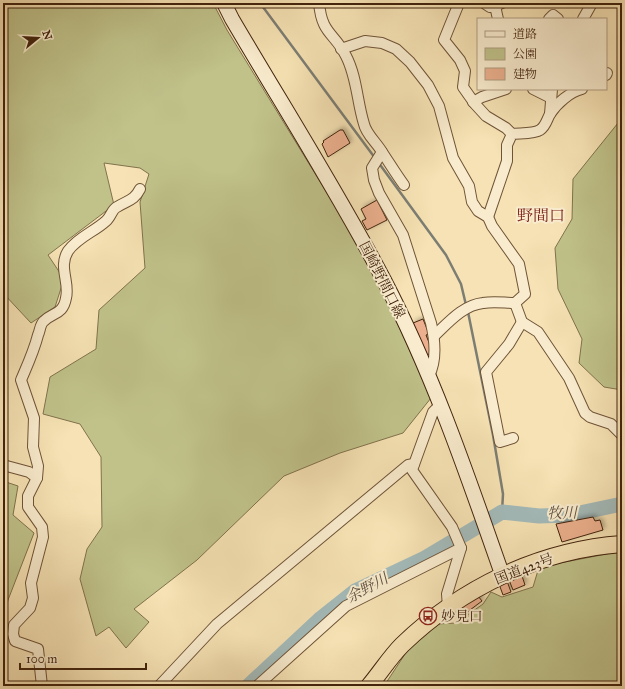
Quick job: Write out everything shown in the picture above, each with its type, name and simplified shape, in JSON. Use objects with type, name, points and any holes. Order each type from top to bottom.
[{"type":"highway","name":"国道423号","points":[[369,686],[401,646],[448,607],[502,574],[545,559],[578,550],[622,544]]},
{"type":"main road","name":"国崎野間口線","points":[[224,3],[352,222],[384,281],[441,404],[502,574]]},
{"type":"street","points":[[319,3],[320,16],[325,29],[346,55],[352,70],[364,126],[391,168],[404,185]]},
{"type":"street","points":[[459,3],[444,40],[460,60],[465,71],[463,87],[473,102],[486,116],[506,128],[512,134]]},
{"type":"street","points":[[484,3],[490,7],[498,5],[498,18]]},
{"type":"street","points":[[584,18],[592,3]]},
{"type":"street","points":[[341,49],[365,41],[382,43],[396,49],[410,62],[428,85],[439,106],[451,153],[469,186],[472,202],[478,211],[488,217],[492,226],[519,264],[525,294],[515,303],[483,303],[474,305],[459,313],[434,336]]},
{"type":"street","points":[[473,102],[482,97],[503,90]]},
{"type":"street","points":[[537,90],[551,94],[550,114]]},
{"type":"street","points":[[512,134],[540,130],[545,125],[550,114],[563,100],[579,90]]},
{"type":"street","points":[[488,217],[507,161],[507,145],[512,134]]},
{"type":"street","points":[[382,152],[372,168],[374,180],[379,193],[403,236],[434,336],[433,368],[429,376]]},
{"type":"street","points":[[42,686],[38,649],[15,641],[13,634],[14,625],[30,608],[32,603],[33,598],[30,583],[43,536],[42,527],[28,507],[28,496],[37,478],[38,466],[33,447],[34,418],[21,380],[36,344],[41,324],[44,320],[60,311],[67,297],[63,268],[64,259],[69,250],[87,233],[107,221],[116,207],[132,200],[140,189]]},
{"type":"street","points":[[515,303],[522,322],[538,332],[569,378],[585,413],[590,417],[611,424],[622,435]]},
{"type":"street","points":[[513,438],[500,442],[486,372],[509,344],[522,322]]},
{"type":"street","points":[[441,404],[433,412],[412,470],[452,527],[461,548],[446,594],[448,607]]},
{"type":"street","points":[[159,686],[217,624],[408,465],[414,464]]},
{"type":"street","points":[[3,465],[29,472],[37,478]]},
{"type":"street","points":[[256,686],[346,606],[461,548]]},
{"type":"green space","points":[[3,3],[213,3],[227,30],[346,224],[396,320],[431,398],[403,433],[340,453],[284,476],[197,560],[134,609],[149,622],[126,648],[109,627],[96,636],[80,579],[87,549],[102,527],[101,457],[80,424],[43,414],[50,377],[96,349],[99,310],[145,268],[140,202],[149,174],[140,168],[104,163],[114,205],[48,255],[64,279],[55,307],[31,323],[3,293]]},
{"type":"green space","points":[[622,118],[622,390],[604,387],[579,363],[582,339],[558,289],[555,248],[572,219],[573,179]]},
{"type":"green space","points":[[3,481],[18,486],[13,515],[34,533],[8,600],[3,620]]},
{"type":"green space","points":[[622,551],[622,686],[384,686],[411,645],[437,624],[456,623],[483,604],[491,592],[502,597],[533,587],[539,567]]},
{"type":"building","points":[[340,130],[343,130],[350,143],[328,157],[322,144],[324,142],[323,141]]},
{"type":"building","points":[[377,200],[387,220],[367,230],[362,221],[366,219],[361,209]]},
{"type":"building","points":[[423,319],[429,334],[426,335],[431,353],[427,355],[413,323]]},
{"type":"building","points":[[593,517],[595,521],[600,520],[603,530],[562,542],[556,524]]},
{"type":"building","points":[[522,576],[525,585],[513,590],[509,580]]},
{"type":"building","points":[[507,581],[511,592],[503,595],[499,584]]},
{"type":"building","points":[[478,596],[482,601],[458,619],[453,613]]},
{"type":"waterway","points":[[260,3],[375,158]]},
{"type":"waterway","points":[[378,162],[446,255],[461,284],[466,305]]},
{"type":"waterway","points":[[468,312],[493,435],[503,494],[502,512]]},
{"type":"waterway","name":"余野川","points":[[248,686],[321,618],[355,591],[425,558],[502,512],[539,516],[570,515],[622,504]]},
{"type":"place","name":"妙見口","points":[[428,616]]},
{"type":"district","name":"野間口","points":[[541,215]]},
{"type":"water label","name":"牧川","points":[[562,513]]}]
